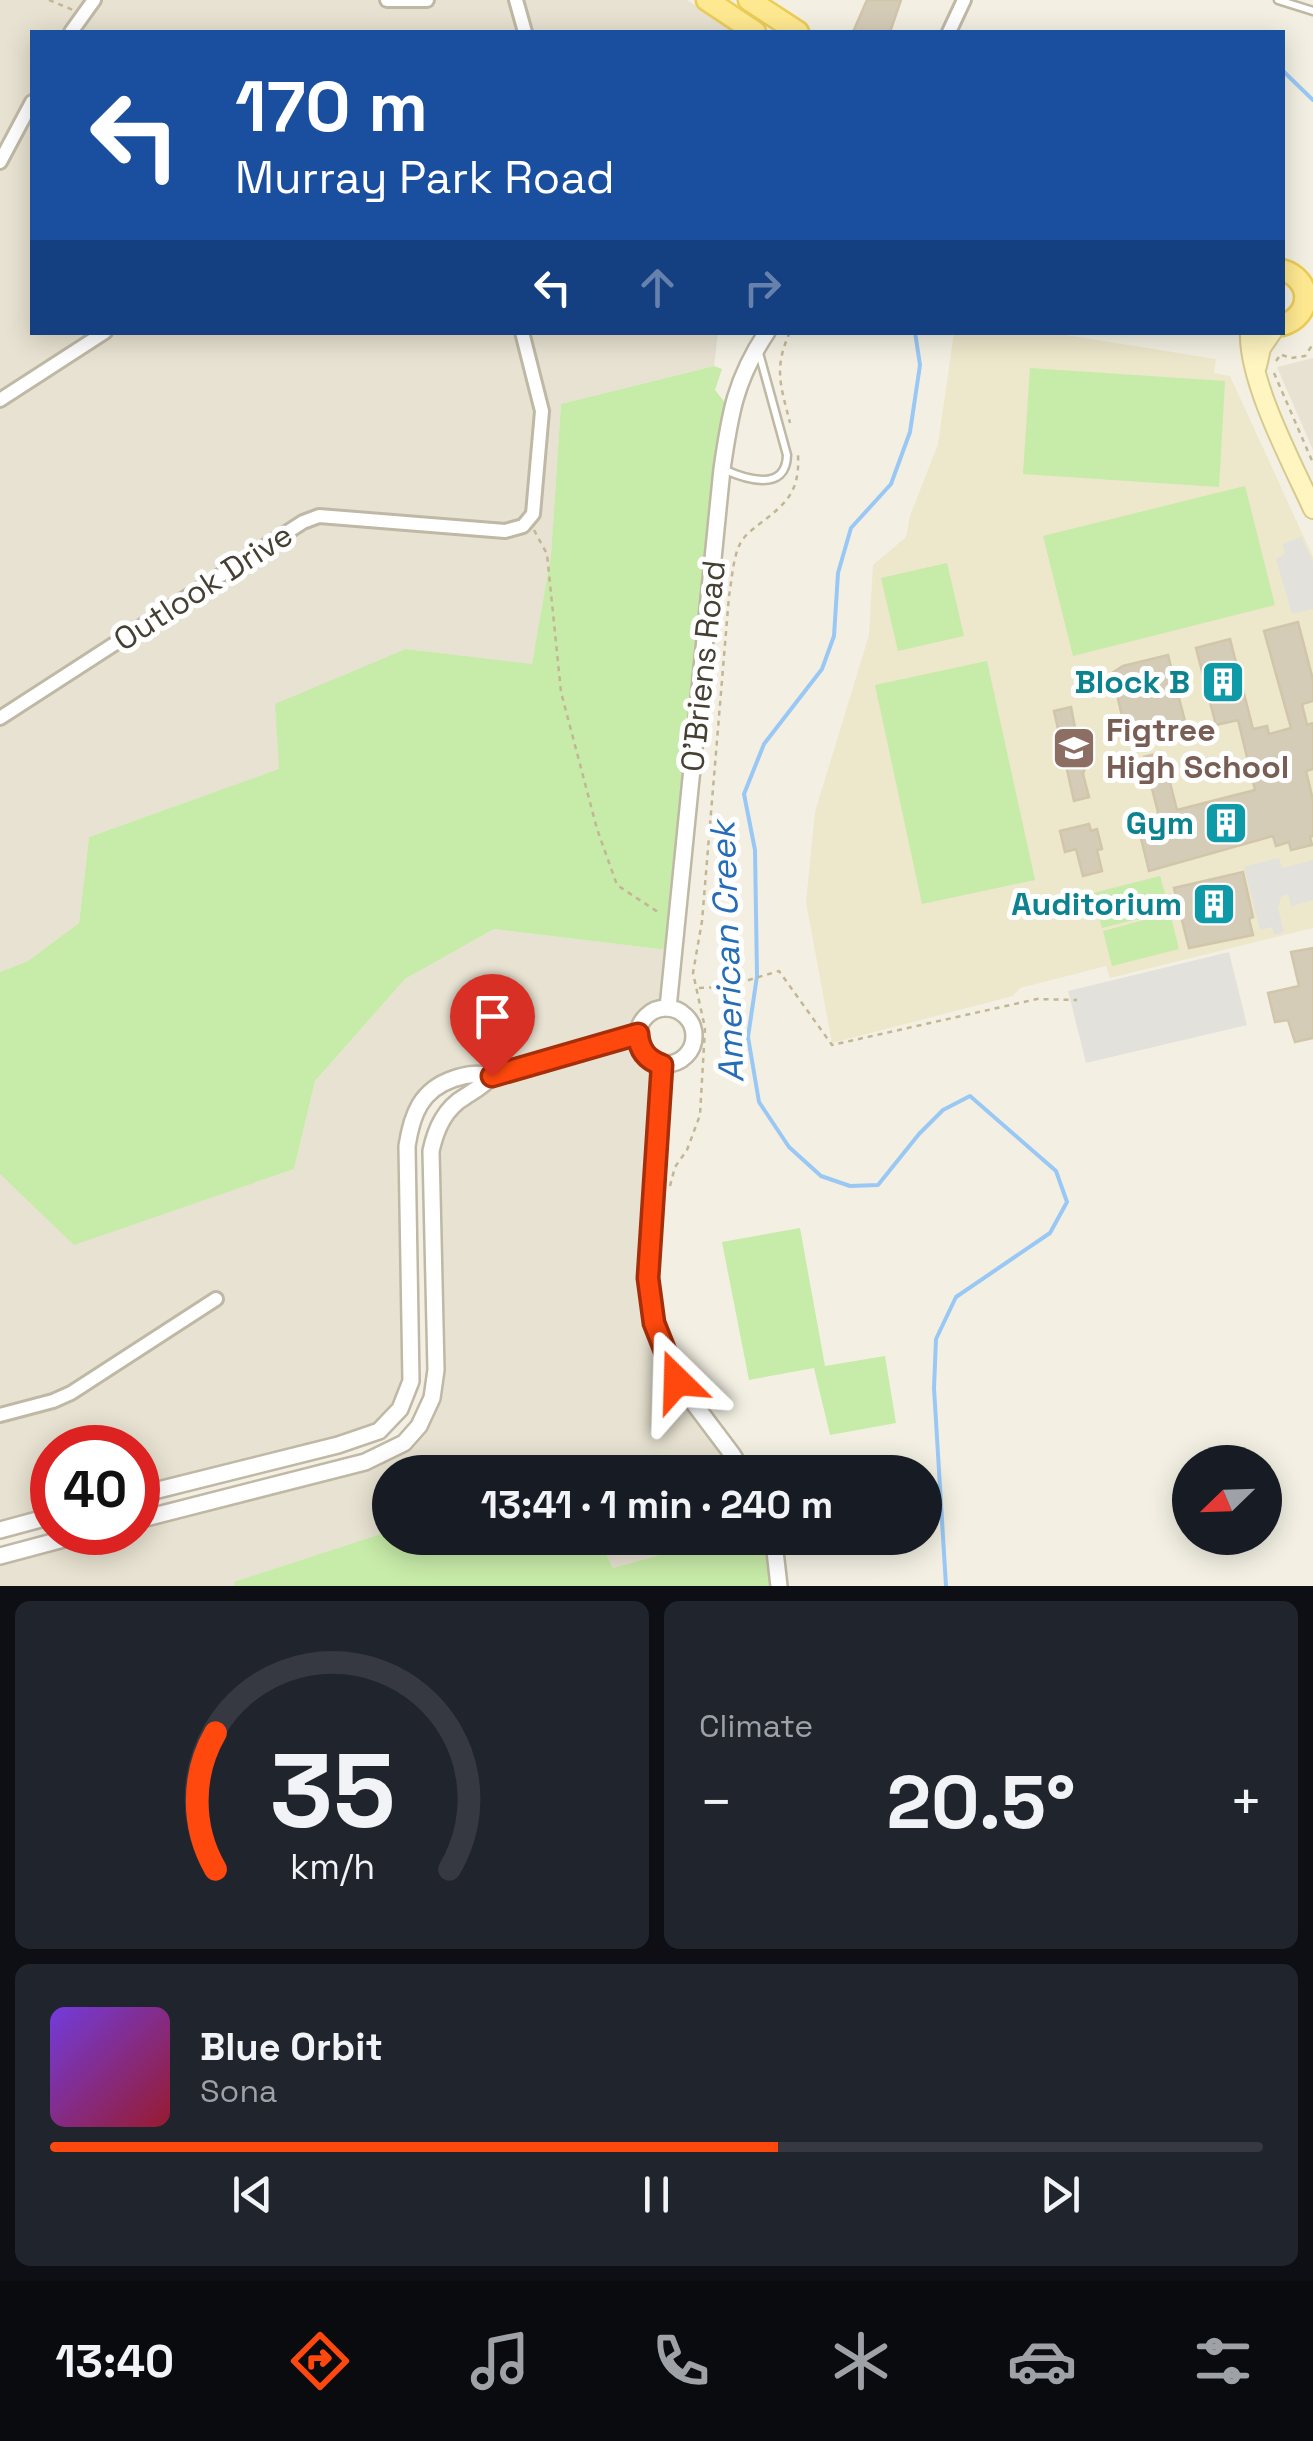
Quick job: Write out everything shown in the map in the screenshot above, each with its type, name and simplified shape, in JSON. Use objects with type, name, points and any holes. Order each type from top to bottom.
[{"type":"main road","points":[[707,0],[752,30]]},
{"type":"main road","points":[[750,0],[795,30]]},
{"type":"main road","points":[[1285,323],[1308,310],[1306,290],[1297,274]]},
{"type":"main road","points":[[1250,335],[1257,376],[1313,509]]},
{"type":"main road","points":[[1257,376],[1261,348],[1270,335]]},
{"type":"street","points":[[72,30],[94,0]]},
{"type":"street","points":[[387,0],[427,0]]},
{"type":"street","points":[[516,0],[524,30]]},
{"type":"street","points":[[950,30],[964,0]]},
{"type":"street","points":[[0,162],[30,106]]},
{"type":"street","points":[[0,400],[100,335]]},
{"type":"street","points":[[523,335],[542,411],[534,514],[527,521]]},
{"type":"street","name":"O'Briens Road","points":[[668,1008],[730,410],[765,335]]},
{"type":"street","name":"Outlook Drive","points":[[0,718],[318,516],[505,531],[527,521]]},
{"type":"street","points":[[668,1008],[688,1018],[694,1036],[688,1054],[662,1065],[647,1057],[638,1034],[648,1015],[668,1008]]},
{"type":"street","points":[[160,1490],[379,1431],[400,1409],[410,1381],[406,1170],[410,1126],[421,1100],[450,1080],[477,1072],[492,1076],[638,1034]]},
{"type":"street","points":[[662,1065],[648,1278],[654,1323],[677,1381],[733,1455]]},
{"type":"street","points":[[160,1514],[365,1462],[394,1450],[419,1426],[434,1384],[430,1150],[450,1109],[492,1076]]},
{"type":"street","points":[[0,1415],[53,1402],[72,1393],[216,1299]]},
{"type":"street","points":[[379,1431],[394,1450]]},
{"type":"street","points":[[0,1530],[30,1522]]},
{"type":"street","points":[[0,1556],[30,1548]]},
{"type":"street","points":[[775,1555],[779,1586]]},
{"type":"lane","points":[[1278,0],[1313,12]]},
{"type":"lane","points":[[722,469],[755,482],[774,477],[787,464],[788,455],[757,347]]},
{"type":"path","points":[[48,0],[84,14]]},
{"type":"path","points":[[788,335],[778,367],[791,426]]},
{"type":"path","points":[[1281,354],[1272,366],[1273,372],[1313,463]]},
{"type":"path","points":[[670,1186],[700,1115],[706,1041],[693,973],[694,954],[702,921],[729,596],[739,545],[793,493],[798,457]]},
{"type":"path","points":[[527,521],[548,554],[561,692],[597,829],[618,885],[658,912]]},
{"type":"path","points":[[697,988],[725,987],[779,972],[832,1045],[1037,1000],[1077,1000]]},
{"type":"shaded area","points":[[0,0],[687,0],[734,30],[30,30],[30,335],[718,335],[714,366],[561,404],[551,556],[532,665],[406,649],[280,769],[89,837],[79,923],[28,961],[0,972]]},
{"type":"shaded area","name":"Figtree High School","points":[[954,335],[1066,335],[1216,359],[1214,373],[1230,376],[1313,557],[1313,928],[1110,978],[1106,966],[1020,988],[1013,996],[832,1043],[806,902],[815,812],[869,635],[873,565],[906,537],[910,516],[938,444]]},
{"type":"shaded area","points":[[1313,358],[1313,450],[1277,367]]},
{"type":"shaded area","points":[[1301,537],[1313,562],[1313,609],[1292,614],[1276,559],[1285,554],[1283,544]]},
{"type":"shaded area","points":[[1279,858],[1282,868],[1313,860],[1313,900],[1291,906],[1288,894],[1281,897],[1278,908],[1284,932],[1274,935],[1272,927],[1260,930],[1244,867]]},
{"type":"shaded area","points":[[494,929],[675,951],[672,1008],[639,1034],[662,1065],[648,1278],[665,1352],[732,1455],[372,1455],[394,1449],[432,1398],[434,1135],[492,1076],[450,1080],[414,1113],[411,1381],[379,1431],[160,1489],[160,1425],[30,1425],[30,1522],[0,1530],[0,1174],[75,1244],[294,1169],[315,1081],[405,979]]},
{"type":"shaded area","points":[[1229,952],[1247,1025],[1086,1063],[1068,991]]},
{"type":"shaded area","points":[[372,1455],[372,1537],[235,1582],[234,1586],[0,1586],[0,1556],[30,1548],[30,1555],[160,1555],[160,1514]]},
{"type":"shaded area","points":[[606,1555],[659,1555],[613,1568]]},
{"type":"green space","points":[[714,366],[722,369],[715,390],[731,410],[675,951],[494,929],[405,979],[315,1081],[294,1169],[74,1245],[0,1174],[0,972],[28,961],[79,923],[89,837],[279,769],[275,704],[406,649],[532,664],[551,555],[561,404]]},
{"type":"green space","points":[[1030,368],[1225,381],[1219,487],[1023,474]]},
{"type":"green space","points":[[1245,486],[1275,605],[1073,656],[1043,536]]},
{"type":"green space","points":[[947,563],[964,636],[898,651],[881,578]]},
{"type":"green space","points":[[987,661],[1035,880],[922,904],[875,685]]},
{"type":"green space","points":[[1160,876],[1170,911],[1102,928],[1093,893]]},
{"type":"green space","points":[[1170,913],[1179,949],[1112,966],[1103,931]]},
{"type":"green space","points":[[800,1228],[825,1366],[885,1356],[896,1423],[830,1435],[814,1368],[749,1380],[722,1242]]},
{"type":"green space","points":[[372,1537],[372,1555],[606,1555],[613,1568],[659,1555],[773,1555],[779,1586],[234,1586],[234,1582]]},
{"type":"building","points":[[867,0],[901,0],[891,30],[854,30]]},
{"type":"building","points":[[1298,622],[1313,680],[1313,701],[1302,704],[1307,725],[1313,723],[1313,769],[1306,771],[1313,800],[1312,845],[1291,850],[1289,842],[1276,846],[1273,836],[1149,871],[1138,826],[1160,820],[1144,757],[1162,752],[1177,810],[1255,790],[1238,720],[1216,725],[1196,648],[1230,639],[1253,729],[1267,726],[1269,734],[1291,728],[1264,631]]},
{"type":"building","points":[[1168,655],[1188,733],[1153,741],[1150,727],[1126,733],[1112,673],[1123,666]]},
{"type":"building","points":[[1071,707],[1076,733],[1094,738],[1083,774],[1089,797],[1074,801],[1054,711]]},
{"type":"building","points":[[1089,824],[1091,831],[1097,829],[1102,871],[1083,876],[1076,849],[1065,852],[1060,831]]},
{"type":"building","name":"Auditorium","points":[[1243,872],[1253,935],[1189,948],[1174,888]]},
{"type":"building","points":[[1313,948],[1313,1038],[1295,1042],[1288,1020],[1275,1022],[1268,993],[1299,986],[1291,952]]},
{"type":"waterway","name":"American Creek","points":[[1285,73],[1313,100]]},
{"type":"waterway","name":"American Creek","points":[[915,335],[920,365],[910,432],[891,484],[851,528],[838,573],[834,636],[822,669],[764,744],[744,794],[755,850],[757,976],[748,1037],[759,1102],[789,1147],[821,1176],[850,1186],[878,1185],[943,1110],[970,1096],[1056,1171],[1067,1202],[1050,1233],[956,1297],[936,1339],[934,1388],[946,1586]]},
{"type":"place","name":"Block B","points":[[1223,682]]},
{"type":"place","name":"Figtree High School","points":[[1074,748]]},
{"type":"place","name":"Gym","points":[[1226,823]]},
{"type":"place","name":"Auditorium","points":[[1214,904]]},
{"type":"route","points":[[492,1076],[638,1034],[647,1057],[662,1065],[648,1278],[654,1323],[677,1381]]}]
